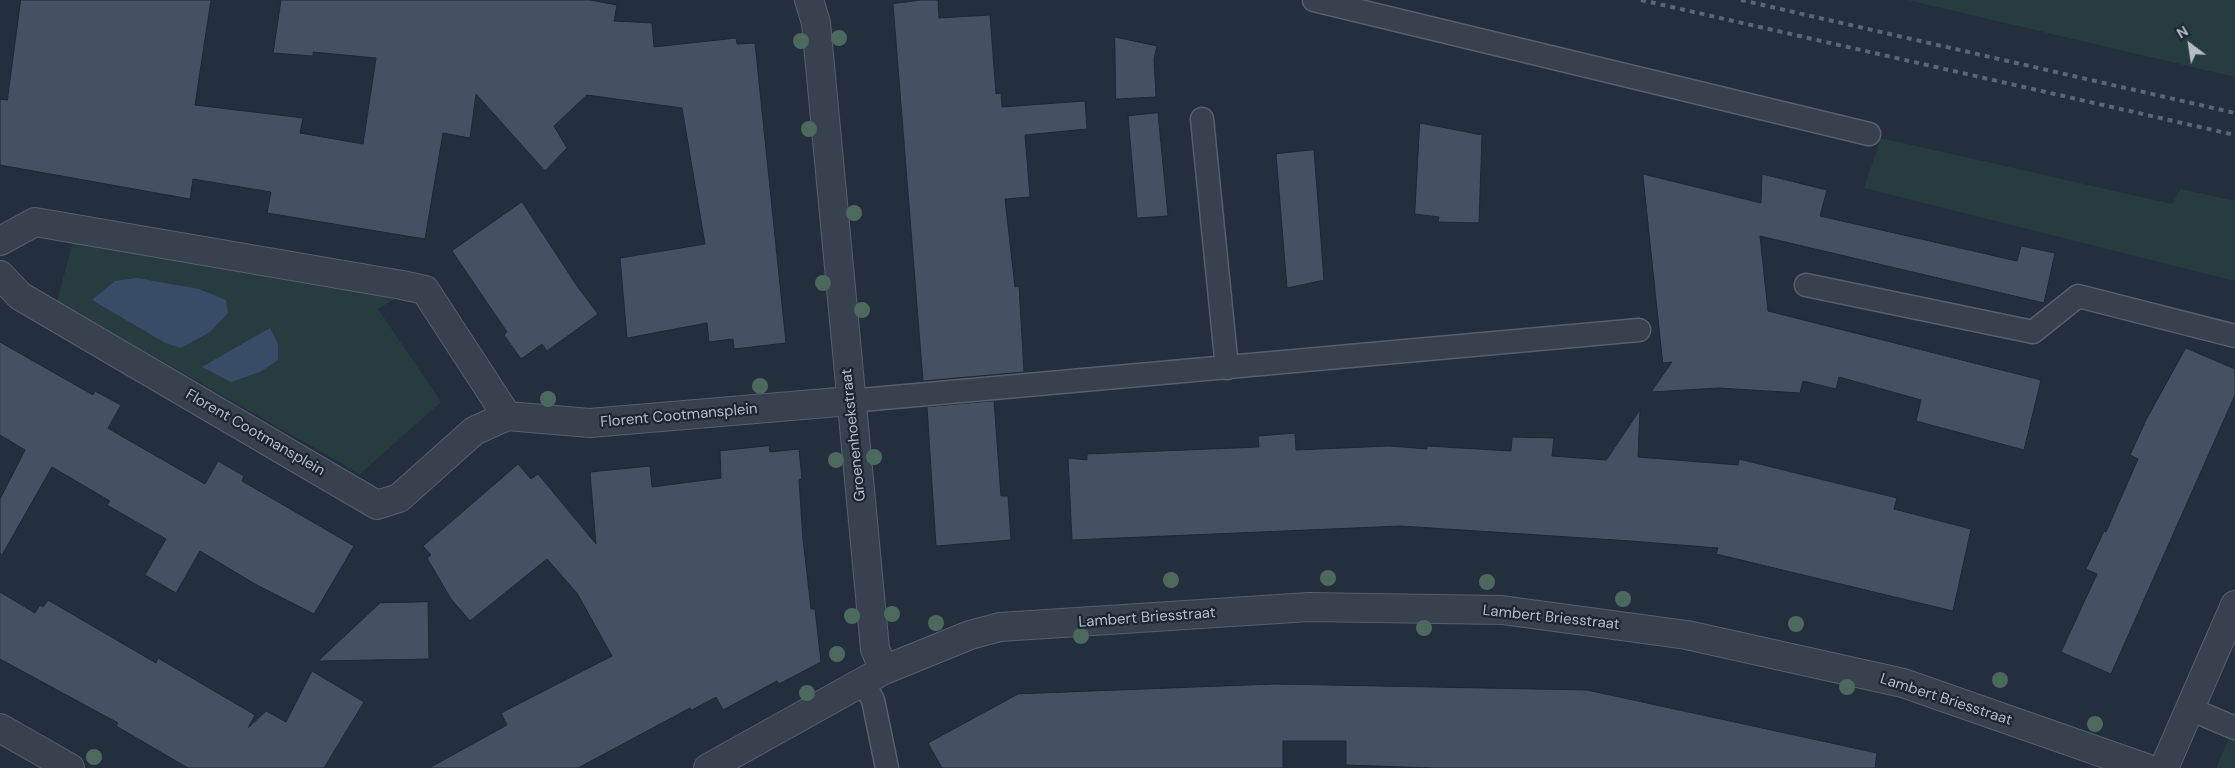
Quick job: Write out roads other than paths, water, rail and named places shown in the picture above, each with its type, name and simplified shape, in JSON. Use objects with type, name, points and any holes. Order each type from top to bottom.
[{"type":"street","name":"Groenenhoekstraat","points":[[809,0],[816,23],[850,401],[875,649],[873,676]]},
{"type":"street","points":[[0,241],[35,222],[425,290],[507,416]]},
{"type":"street","name":"Florent Cootmansplein","points":[[0,275],[20,296],[378,505],[398,498],[474,432],[507,416],[590,423],[850,401]]},
{"type":"street","points":[[2164,768],[2235,605]]},
{"type":"street","name":"Lambert Briesstraat","points":[[873,676],[970,635],[1000,627],[1309,607],[1502,610],[1687,635],[1903,683],[2146,768]]},
{"type":"street","points":[[708,768],[873,676]]},
{"type":"street","points":[[0,728],[70,768]]},
{"type":"lane","points":[[1314,0],[1869,134]]},
{"type":"lane","points":[[1202,119],[1227,368]]},
{"type":"lane","points":[[1806,285],[2033,332],[2078,296],[2235,336]]},
{"type":"lane","points":[[850,401],[1639,330]]},
{"type":"lane","points":[[873,676],[873,700],[887,768]]},
{"type":"lane","points":[[2190,709],[2235,728]]},
{"type":"water","points":[[137,278],[199,289],[226,300],[228,313],[210,332],[181,348],[165,343],[92,300],[115,281]]},
{"type":"water","points":[[270,328],[278,344],[278,360],[260,372],[231,382],[202,367]]},
{"type":"railway","points":[[1641,0],[2235,135]]},
{"type":"railway","points":[[1741,0],[2235,113]]}]
